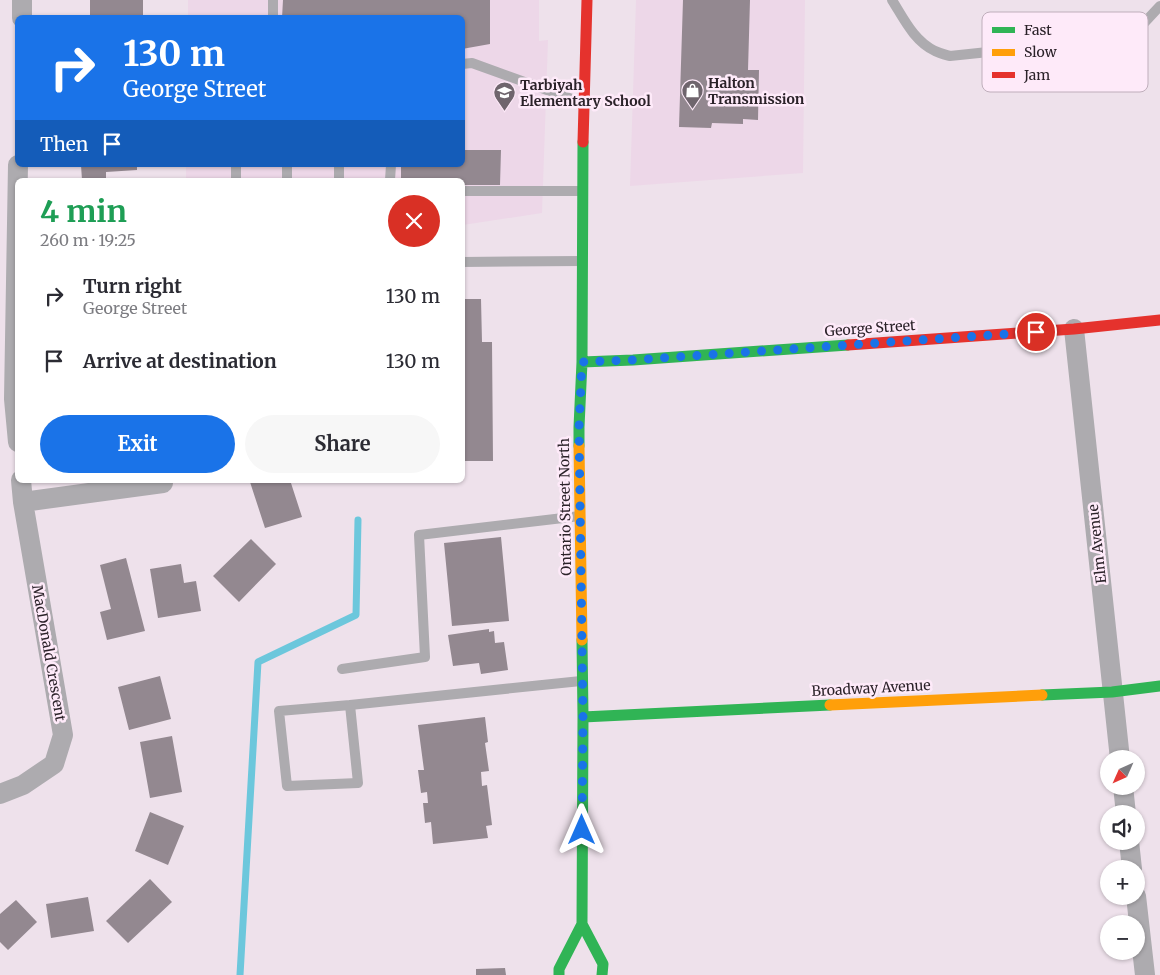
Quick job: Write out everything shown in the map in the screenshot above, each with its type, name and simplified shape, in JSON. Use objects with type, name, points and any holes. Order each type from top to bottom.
[{"type":"street","points":[[22,0],[22,15]]},
{"type":"street","name":"Ontario Street North","points":[[559,975],[560,969],[582,924],[583,717],[579,428],[582,362],[584,104],[587,0]]},
{"type":"street","name":"George Street","points":[[582,362],[643,360],[1074,329],[1160,320]]},
{"type":"street","name":"Elm Avenue","points":[[1074,329],[1119,750]]},
{"type":"street","points":[[15,340],[15,410]]},
{"type":"street","name":"MacDonald Crescent","points":[[0,794],[22,785],[54,764],[63,734],[21,483]]},
{"type":"street","points":[[23,502],[162,483]]},
{"type":"street","name":"Broadway Avenue","points":[[583,717],[1112,692],[1160,686]]},
{"type":"street","points":[[1137,905],[1145,975]]},
{"type":"street","name":"Ontario Street North","points":[[582,924],[602,964],[602,975]]},
{"type":"lane","points":[[273,15],[274,0]]},
{"type":"lane","points":[[892,0],[912,33],[935,51],[950,56],[982,53]]},
{"type":"lane","points":[[1148,19],[1160,6]]},
{"type":"lane","points":[[465,64],[472,63],[584,104]]},
{"type":"lane","points":[[465,191],[583,191]]},
{"type":"lane","points":[[465,262],[582,261]]},
{"type":"lane","points":[[342,669],[425,657],[418,535],[580,516]]},
{"type":"lane","points":[[350,705],[358,782],[287,786],[279,711],[582,681]]},
{"type":"shaded area","points":[[188,0],[539,0],[539,41],[548,40],[542,213],[465,225],[465,178],[186,178],[186,167],[465,167],[465,15],[188,15]]},
{"type":"shaded area","points":[[636,0],[805,0],[803,173],[630,186]]},
{"type":"building","points":[[90,0],[143,0],[143,15],[90,15]]},
{"type":"building","points":[[283,0],[490,0],[490,44],[465,48],[465,15],[282,15]]},
{"type":"building","points":[[683,0],[750,0],[748,70],[759,70],[758,120],[743,119],[743,124],[712,123],[711,128],[679,127]]},
{"type":"building","points":[[465,150],[501,150],[500,185],[465,185],[465,178],[401,178],[401,167],[465,167]]},
{"type":"building","points":[[81,167],[137,167],[137,170],[106,172],[106,178],[82,178]]},
{"type":"building","points":[[465,299],[481,299],[482,342],[492,342],[493,461],[465,461]]},
{"type":"building","points":[[250,483],[291,483],[302,517],[265,528]]},
{"type":"building","points":[[501,537],[509,621],[452,626],[444,543]]},
{"type":"building","points":[[251,539],[276,564],[239,602],[213,576]]},
{"type":"building","points":[[126,558],[145,631],[107,640],[100,612],[111,609],[100,565]]},
{"type":"building","points":[[181,564],[184,583],[196,581],[201,611],[158,618],[150,569]]},
{"type":"building","points":[[489,629],[489,632],[494,631],[495,643],[504,642],[508,670],[481,674],[479,663],[453,666],[448,635]]},
{"type":"building","points":[[160,676],[171,719],[129,730],[118,687]]},
{"type":"building","points":[[485,717],[488,742],[485,743],[489,771],[481,772],[482,786],[487,785],[492,825],[486,826],[488,838],[433,844],[431,822],[425,823],[423,803],[428,803],[427,792],[421,793],[418,770],[424,770],[418,725]]},
{"type":"building","points":[[172,736],[182,792],[150,798],[140,742]]},
{"type":"building","points":[[150,812],[184,826],[168,865],[135,851]]},
{"type":"building","points":[[150,879],[172,902],[128,943],[106,921]]},
{"type":"building","points":[[88,897],[94,931],[51,938],[46,904]]},
{"type":"building","points":[[16,900],[37,922],[8,950],[0,942],[0,914]]},
{"type":"building","points":[[505,968],[506,975],[476,975],[476,969]]},
{"type":"waterway","points":[[240,975],[258,662],[356,615],[358,520]]},
{"type":"traffic: fast","points":[[579,446],[582,362],[583,142]]},
{"type":"traffic: fast","points":[[582,362],[848,345]]},
{"type":"traffic: fast","points":[[559,975],[559,969],[582,924],[582,640]]},
{"type":"traffic: fast","points":[[1042,695],[1112,692],[1160,686]]},
{"type":"traffic: fast","points":[[583,717],[830,705]]},
{"type":"traffic: fast","points":[[582,924],[603,964],[602,975]]},
{"type":"traffic: slow","points":[[579,446],[582,640]]},
{"type":"traffic: slow","points":[[830,705],[1042,695]]},
{"type":"traffic: jam","points":[[583,142],[587,0]]},
{"type":"traffic: jam","points":[[848,345],[1074,329],[1160,320]]},
{"type":"place","name":"Halton Transmission","points":[[692,110]]},
{"type":"place","name":"Tarbiyah Elementary School","points":[[504,112]]},
{"type":"route","points":[[582,830],[583,717],[579,428],[582,362],[1036,332]]}]
